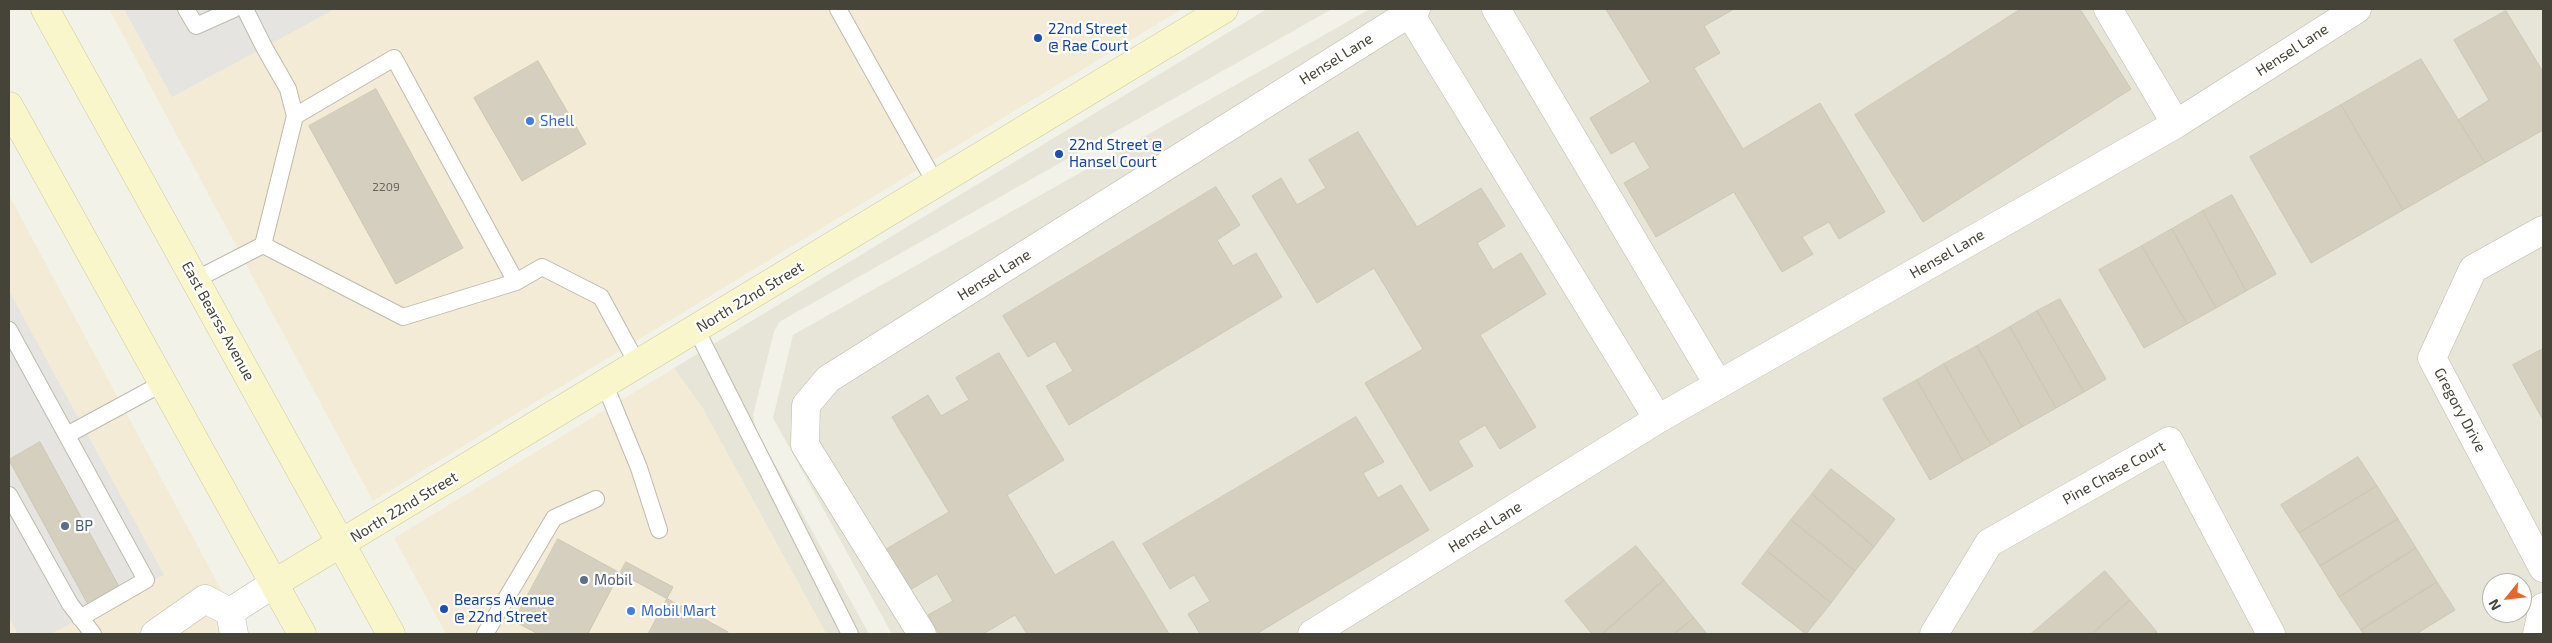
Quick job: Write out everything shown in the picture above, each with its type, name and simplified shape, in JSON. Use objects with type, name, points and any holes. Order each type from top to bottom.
[{"type":"main road","name":"East Bearss Avenue","points":[[45,9],[391,634]]},
{"type":"main road","name":"North 22nd Street","points":[[275,583],[342,545],[1224,9]]},
{"type":"main road","points":[[9,106],[302,634]]},
{"type":"street","points":[[1496,9],[1718,384]]},
{"type":"street","points":[[2108,9],[2176,124]]},
{"type":"street","name":"Hensel Lane","points":[[1312,634],[1658,419],[2176,124],[2356,9]]},
{"type":"street","name":"Hensel Lane","points":[[922,634],[805,444],[806,405],[828,379],[1411,10],[1658,419]]},
{"type":"street","name":"Gregory Drive","points":[[2543,230],[2473,269],[2432,358],[2543,568]]},
{"type":"street","name":"Pine Chase Court","points":[[1934,634],[1988,543],[2169,441],[2271,634]]},
{"type":"street","points":[[155,634],[205,599],[232,623],[275,583]]},
{"type":"street","points":[[2537,634],[2543,607]]},
{"type":"lane","points":[[186,9],[196,26],[234,9]]},
{"type":"lane","points":[[195,280],[263,245],[294,116],[288,89],[245,9]]},
{"type":"lane","points":[[838,9],[936,184]]},
{"type":"lane","points":[[294,116],[394,58],[516,282]]},
{"type":"lane","points":[[263,245],[404,317],[516,282],[542,267],[601,297],[638,365]]},
{"type":"lane","points":[[696,329],[850,634]]},
{"type":"lane","points":[[9,330],[146,580],[80,618]]},
{"type":"lane","points":[[67,435],[163,383]]},
{"type":"lane","points":[[604,385],[639,468],[659,530]]},
{"type":"lane","points":[[9,494],[80,618],[93,634]]},
{"type":"lane","points":[[485,634],[554,518],[596,499]]},
{"type":"shaded area","points":[[109,9],[1182,9],[373,501]]},
{"type":"shaded area","points":[[124,9],[335,9],[172,97]]},
{"type":"shaded area","points":[[1267,9],[1332,9],[779,322],[774,332],[753,415],[755,428],[869,634],[826,634],[703,409],[674,368]]},
{"type":"shaded area","points":[[1370,9],[2543,9],[2543,634],[892,634],[773,418],[793,335]]},
{"type":"shaded area","points":[[9,195],[245,634],[9,634]]},
{"type":"shaded area","points":[[9,291],[164,575],[51,634],[18,634],[9,617]]},
{"type":"shaded area","points":[[674,368],[703,409],[826,634],[446,634],[394,538]]},
{"type":"building","points":[[1606,9],[1734,9],[1704,26],[1720,53],[1694,68],[1743,149],[1820,103],[1885,212],[1839,239],[1829,222],[1802,237],[1813,254],[1782,272],[1734,192],[1656,237],[1624,183],[1650,168],[1634,141],[1611,154],[1590,118],[1650,82]]},
{"type":"building","points":[[2021,9],[2080,9],[2131,89],[1923,222],[1855,115]]},
{"type":"building","points":[[2506,11],[2543,72],[2543,130],[2485,163],[2458,120],[2489,100],[2454,40]]},
{"type":"building","points":[[2421,59],[2485,163],[2403,210],[2341,105]]},
{"type":"building","name":"Shell","points":[[538,61],[586,144],[522,181],[474,98]]},
{"type":"building","points":[[376,89],[463,248],[396,284],[309,126]]},
{"type":"building","points":[[2341,105],[2403,210],[2311,263],[2250,157]]},
{"type":"building","points":[[1358,132],[1417,227],[1481,188],[1505,226],[1477,243],[1493,270],[1521,253],[1546,294],[1480,335],[1536,427],[1500,449],[1485,425],[1458,441],[1473,466],[1430,491],[1365,383],[1423,349],[1374,268],[1317,303],[1252,196],[1281,178],[1297,205],[1326,188],[1309,160]]},
{"type":"building","points":[[1216,187],[1240,225],[1217,240],[1233,266],[1256,253],[1282,297],[1069,425],[1046,386],[1073,371],[1055,341],[1028,357],[1003,316]]},
{"type":"building","points":[[2232,195],[2276,274],[2246,291],[2203,211]]},
{"type":"building","points":[[2203,211],[2246,291],[2216,308],[2172,229]]},
{"type":"building","points":[[2172,229],[2216,308],[2187,324],[2142,246]]},
{"type":"building","points":[[2142,246],[2187,324],[2144,348],[2099,270]]},
{"type":"building","points":[[2060,299],[2106,379],[2084,392],[2037,311]]},
{"type":"building","points":[[2037,311],[2084,392],[2056,408],[2010,327]]},
{"type":"building","points":[[2010,327],[2056,408],[2022,427],[1977,346]]},
{"type":"building","points":[[1977,346],[2022,427],[1991,445],[1944,364]]},
{"type":"building","points":[[2543,349],[2543,420],[2513,365]]},
{"type":"building","points":[[999,353],[1064,460],[1007,495],[1055,575],[1113,541],[1169,634],[1027,634],[1015,615],[983,634],[939,634],[928,615],[953,601],[937,574],[908,591],[883,551],[949,512],[892,417],[928,395],[941,416],[969,400],[956,378]]},
{"type":"building","points":[[1944,364],[1991,445],[1963,461],[1917,380]]},
{"type":"building","points":[[1917,380],[1963,461],[1930,480],[1883,399]]},
{"type":"building","points":[[1356,417],[1384,462],[1363,473],[1378,498],[1401,485],[1429,530],[1256,634],[1200,634],[1188,614],[1210,601],[1194,575],[1170,589],[1143,544]]},
{"type":"building","name":"BP","points":[[40,442],[122,592],[91,610],[9,460]]},
{"type":"building","points":[[2358,457],[2377,486],[2299,533],[2281,505]]},
{"type":"building","points":[[1831,469],[1895,519],[1874,547],[1812,494]]},
{"type":"building","points":[[2377,486],[2398,519],[2320,566],[2299,533]]},
{"type":"building","points":[[1812,494],[1874,547],[1855,571],[1791,520]]},
{"type":"building","points":[[2398,519],[2416,548],[2339,597],[2320,566]]},
{"type":"building","points":[[1791,520],[1855,571],[1831,603],[1767,551]]},
{"type":"building","name":"Mobil","points":[[558,539],[728,632],[727,634],[538,634],[514,621]]},
{"type":"building","points":[[1636,546],[1664,580],[1602,634],[1592,634],[1565,601]]},
{"type":"building","points":[[2416,548],[2437,582],[2361,630],[2339,597]]},
{"type":"building","points":[[1767,551],[1831,603],[1806,634],[1742,584]]},
{"type":"building","name":"Mobil Mart","points":[[626,562],[673,587],[648,634],[588,634]]},
{"type":"building","points":[[2105,571],[2130,600],[2092,634],[2031,634]]},
{"type":"building","points":[[1664,580],[1694,618],[1674,634],[1602,634]]},
{"type":"building","points":[[2437,582],[2455,610],[2416,634],[2363,634],[2361,630]]},
{"type":"building","points":[[2130,600],[2157,632],[2155,634],[2092,634]]},
{"type":"building","points":[[1694,618],[1707,634],[1674,634]]},
{"type":"place","name":"22nd Street @ Rae Court","points":[[1038,38]]},
{"type":"place","name":"Shell","points":[[530,121]]},
{"type":"place","name":"22nd Street @ Hansel Court","points":[[1059,154]]},
{"type":"place","name":"BP","points":[[65,526]]},
{"type":"place","name":"Mobil","points":[[584,580]]},
{"type":"place","name":"Bearss Avenue @ 22nd Street","points":[[444,609]]},
{"type":"place","name":"Mobil Mart","points":[[631,611]]}]
